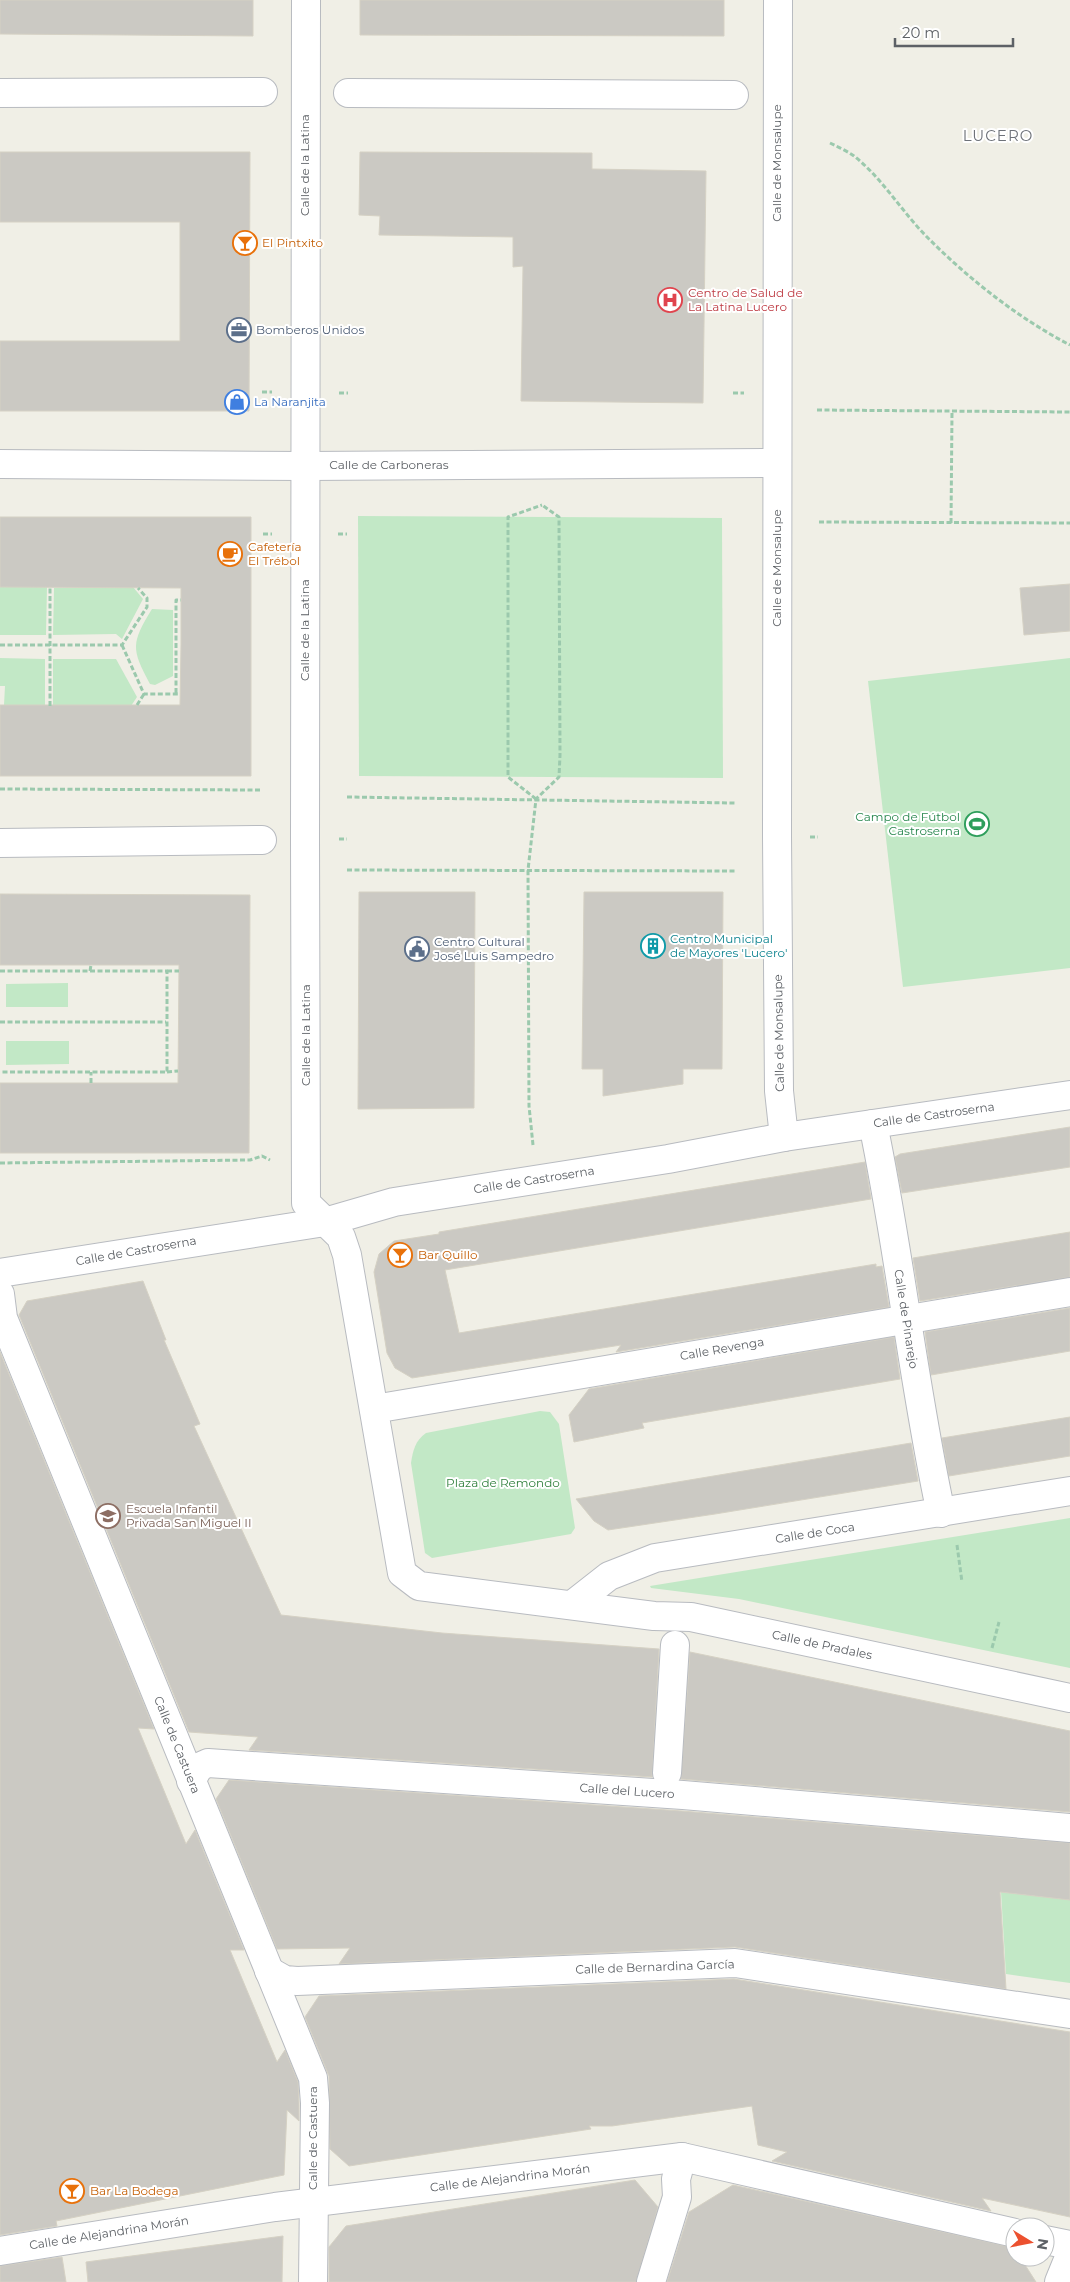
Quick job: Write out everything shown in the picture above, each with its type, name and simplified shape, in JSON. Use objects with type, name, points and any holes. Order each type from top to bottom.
[{"type":"street","name":"Calle de la Latina","points":[[306,0],[306,1203],[325,1222]]},
{"type":"street","name":"Calle de Monsalupe","points":[[778,0],[777,836],[780,1091],[784,1137]]},
{"type":"street","points":[[0,93],[263,92]]},
{"type":"street","points":[[348,93],[734,95]]},
{"type":"street","name":"Calle de Carboneras","points":[[0,464],[306,466],[777,464]]},
{"type":"street","points":[[0,843],[262,840]]},
{"type":"street","name":"Calle de Castroserna","points":[[3,1283],[325,1222],[394,1202],[668,1159],[784,1137],[1070,1095]]},
{"type":"street","name":"Calle de Pinarejo","points":[[872,1124],[882,1164],[930,1463],[941,1513]]},
{"type":"street","points":[[325,1222],[341,1237],[347,1255],[402,1573],[419,1586],[572,1605]]},
{"type":"street","name":"Calle de Castuera","points":[[3,1283],[3,1318],[313,2078],[315,2103],[313,2282]]},
{"type":"street","name":"Calle Revenga","points":[[374,1409],[906,1318],[1070,1292]]},
{"type":"street","name":"Calle de Coca","points":[[572,1605],[609,1576],[655,1558],[1070,1492]]},
{"type":"street","name":"Calle de Pradales","points":[[572,1605],[654,1616],[691,1617],[1070,1698]]},
{"type":"street","points":[[667,1773],[675,1645]]},
{"type":"street","name":"Calle del Lucero","points":[[191,1781],[199,1767],[208,1763],[683,1795],[1070,1828]]},
{"type":"street","name":"Calle de Bernardina García","points":[[269,1971],[286,1980],[297,1982],[735,1963],[1070,2014]]},
{"type":"street","points":[[650,2282],[678,2197],[676,2179],[682,2157]]},
{"type":"street","name":"Calle de Alejandrina Morán","points":[[0,2250],[313,2202],[682,2157],[1005,2231]]},
{"type":"street","points":[[1055,2242],[1070,2245]]},
{"type":"street","points":[[1059,2282],[1070,2256]]},
{"type":"path","points":[[830,144],[854,156],[927,237],[956,264],[1043,331],[1070,345]]},
{"type":"path","points":[[817,410],[1070,412]]},
{"type":"path","points":[[951,523],[952,412]]},
{"type":"path","points":[[533,1149],[529,1106],[528,870],[536,799],[559,777],[560,763],[559,517],[542,505],[508,517],[508,777],[536,799]]},
{"type":"path","points":[[819,522],[1070,523]]},
{"type":"path","points":[[50,588],[50,706]]},
{"type":"path","points":[[122,645],[147,607],[147,598],[138,588]]},
{"type":"path","points":[[144,694],[178,694],[176,600],[181,600]]},
{"type":"path","points":[[0,645],[122,645]]},
{"type":"path","points":[[122,645],[144,694]]},
{"type":"path","points":[[137,705],[144,694]]},
{"type":"path","points":[[0,789],[262,790]]},
{"type":"path","points":[[347,797],[735,803]]},
{"type":"path","points":[[347,870],[735,871]]},
{"type":"path","points":[[90,971],[91,965]]},
{"type":"path","points":[[167,971],[167,1072]]},
{"type":"path","points":[[0,972],[179,971]]},
{"type":"path","points":[[0,1022],[166,1022]]},
{"type":"path","points":[[0,1072],[178,1071]]},
{"type":"path","points":[[91,1072],[91,1083]]},
{"type":"path","points":[[0,1163],[250,1160],[262,1156],[279,1164]]},
{"type":"path","points":[[957,1545],[962,1582]]},
{"type":"path","points":[[991,1651],[999,1622]]},
{"type":"green space","points":[[358,516],[722,518],[723,778],[359,776]]},
{"type":"green space","points":[[0,587],[47,587],[46,635],[0,635]]},
{"type":"green space","points":[[133,587],[143,599],[122,639],[116,634],[53,635],[54,588]]},
{"type":"green space","points":[[152,609],[173,610],[173,676],[155,685],[150,684],[139,662],[136,646],[140,630]]},
{"type":"green space","points":[[0,658],[45,659],[45,705],[4,705],[5,686],[0,686]]},
{"type":"green space","name":"Campo de Fútbol Castroserna","points":[[1070,658],[1070,968],[903,987],[868,681]]},
{"type":"green space","points":[[53,659],[116,659],[137,697],[131,706],[53,705]]},
{"type":"green space","points":[[68,983],[68,1007],[6,1007],[6,984]]},
{"type":"green space","points":[[6,1041],[69,1041],[69,1064],[6,1065]]},
{"type":"green space","name":"Plaza de Remondo","points":[[540,1411],[550,1412],[559,1424],[575,1528],[571,1534],[432,1558],[425,1553],[411,1463],[419,1439],[426,1433]]},
{"type":"green space","points":[[1070,1518],[1070,1668],[739,1599],[651,1588],[650,1586]]},
{"type":"green space","points":[[1001,1892],[1070,1900],[1070,1983],[1006,1974]]},
{"type":"building","points":[[0,0],[253,0],[253,36],[0,34]]},
{"type":"building","points":[[360,0],[724,0],[724,36],[360,35]]},
{"type":"building","points":[[0,152],[250,152],[249,411],[0,411],[0,341],[180,341],[180,222],[0,222]]},
{"type":"building","name":"Centro de Salud de La Latina Lucero","points":[[360,152],[592,153],[592,169],[706,171],[703,403],[521,401],[523,266],[513,267],[513,237],[379,235],[380,216],[359,215]]},
{"type":"building","points":[[0,517],[251,517],[251,776],[0,776],[0,705],[180,705],[181,588],[0,587]]},
{"type":"building","points":[[1070,584],[1070,631],[1024,635],[1020,588]]},
{"type":"building","name":"Centro Cultural José Luis Sampedro","points":[[359,892],[475,892],[474,1108],[358,1109]]},
{"type":"building","name":"Centro Municipal de Mayores 'Lucero'","points":[[584,892],[723,892],[722,1069],[683,1069],[683,1084],[603,1096],[603,1069],[582,1069]]},
{"type":"building","points":[[0,894],[250,895],[249,1153],[0,1153],[0,1083],[178,1083],[179,965],[0,965]]},
{"type":"building","points":[[1070,1127],[1070,1167],[902,1193],[895,1157],[900,1154]]},
{"type":"building","points":[[865,1162],[871,1199],[445,1270],[459,1333],[876,1264],[876,1267],[882,1266],[889,1307],[616,1352],[621,1345],[412,1378],[395,1368],[387,1353],[374,1272],[379,1254],[394,1241]]},
{"type":"building","points":[[1070,1232],[1070,1277],[920,1301],[913,1258]]},
{"type":"building","points":[[143,1281],[166,1340],[164,1340],[200,1424],[194,1426],[281,1615],[442,1633],[659,1649],[652,1777],[249,1750],[258,1737],[189,1732],[19,1315],[27,1301]]},
{"type":"building","points":[[1070,1308],[1070,1351],[931,1375],[925,1332]]},
{"type":"building","points":[[894,1337],[900,1379],[642,1423],[644,1428],[574,1442],[569,1415],[589,1389]]},
{"type":"building","points":[[0,1352],[154,1729],[138,1728],[186,1844],[195,1830],[244,1950],[230,1950],[277,2062],[285,2050],[298,2082],[299,2121],[287,2110],[284,2175],[56,2221],[57,2226],[0,2235]]},
{"type":"building","points":[[1070,1417],[1070,1456],[949,1476],[942,1438]]},
{"type":"building","points":[[911,1443],[918,1481],[608,1530],[594,1521],[576,1499]]},
{"type":"building","points":[[690,1652],[1070,1731],[1070,1812],[681,1779]]},
{"type":"building","points":[[229,1780],[682,1811],[1070,1843],[1070,1900],[1000,1892],[1006,1989],[735,1947],[339,1964],[350,1948],[277,1949],[216,1799]]},
{"type":"building","points":[[734,1979],[1070,2032],[1070,2217],[982,2198],[991,2211],[772,2161],[787,2152],[758,2145],[752,2106],[612,2126],[589,2126],[591,2129],[349,2166],[330,2149],[329,2076],[305,2017],[319,1996]]},
{"type":"building","points":[[635,2180],[658,2207],[636,2282],[329,2282],[329,2247],[346,2226]]},
{"type":"building","points":[[733,2185],[1005,2246],[1005,2267],[1026,2267],[1036,2282],[667,2282],[689,2212]]},
{"type":"building","points":[[283,2236],[282,2282],[88,2282],[86,2262]]},
{"type":"building","points":[[62,2257],[66,2282],[0,2282],[0,2266]]},
{"type":"place","name":"El Pintxito","points":[[245,243]]},
{"type":"place","name":"Centro de Salud de La Latina Lucero","points":[[670,300]]},
{"type":"place","name":"Bomberos Unidos","points":[[239,330]]},
{"type":"place","name":"La Naranjita","points":[[237,402]]},
{"type":"place","name":"Cafetería El Trébol","points":[[230,554]]},
{"type":"place","name":"Campo de Fútbol Castroserna","points":[[977,824]]},
{"type":"place","name":"Centro Municipal de Mayores 'Lucero'","points":[[653,946]]},
{"type":"place","name":"Centro Cultural José Luis Sampedro","points":[[417,949]]},
{"type":"place","name":"Bar Quillo","points":[[400,1255]]},
{"type":"place","name":"Escuela Infantil Privada San Miguel II","points":[[108,1516]]},
{"type":"place","name":"Bar La Bodega","points":[[72,2191]]},
{"type":"district","name":"LUCERO","points":[[998,136]]}]
